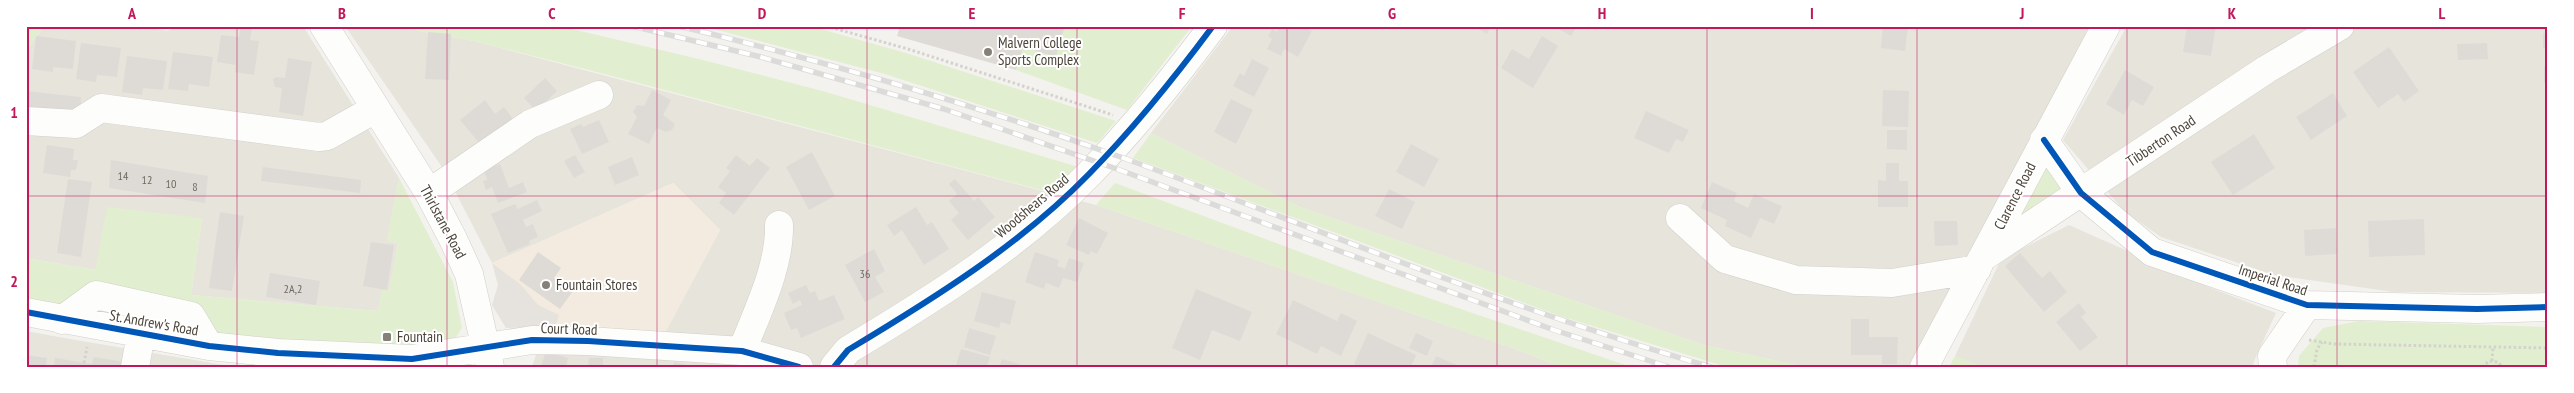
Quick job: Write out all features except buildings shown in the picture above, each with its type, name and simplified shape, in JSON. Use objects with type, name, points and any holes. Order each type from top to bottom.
[{"type":"street","name":"Thirlstane Road","points":[[324,26],[430,193],[469,274],[487,357]]},
{"type":"street","name":"Woodshears Road","points":[[834,367],[848,350],[900,319],[978,267],[1031,226],[1088,175],[1135,122],[1213,26]]},
{"type":"street","name":"Clarence Road","points":[[1924,367],[2106,26]]},
{"type":"street","name":"Tibberton Road","points":[[1980,263],[2267,69],[2340,26]]},
{"type":"street","points":[[430,193],[530,124],[599,95]]},
{"type":"street","points":[[26,121],[76,124],[101,108],[318,137],[327,136],[375,109]]},
{"type":"street","name":"Imperial Road","points":[[2044,140],[2082,193],[2152,252],[2307,306],[2548,307]]},
{"type":"street","points":[[1680,218],[1724,259],[1796,280],[1892,283],[1980,263]]},
{"type":"street","points":[[742,351],[769,277],[779,241],[779,225]]},
{"type":"street","points":[[62,320],[96,295],[191,316],[209,346]]},
{"type":"street","points":[[2273,367],[2272,356],[2288,330],[2307,306]]},
{"type":"street","name":"St. Andrew's Road","points":[[26,312],[209,346],[278,353]]},
{"type":"street","points":[[135,367],[141,334]]},
{"type":"street","name":"Court Road","points":[[278,353],[412,359],[487,357],[542,340],[710,358],[742,351],[799,367]]},
{"type":"path","points":[[826,26],[908,49],[1135,122]]},
{"type":"path","points":[[2288,330],[2311,341],[2322,342],[2548,348]]},
{"type":"path","points":[[2314,367],[2317,349],[2322,342]]},
{"type":"path","points":[[2492,362],[2493,347]]},
{"type":"path","points":[[2482,367],[2492,362],[2498,362],[2502,367]]},
{"type":"shaded area","points":[[44,26],[141,26],[167,31],[179,26],[303,26],[399,178],[387,241],[398,243],[389,291],[382,290],[378,311],[191,295],[202,218],[96,270],[26,258],[26,51]]},
{"type":"shaded area","points":[[345,26],[392,26],[474,41],[1096,205],[1510,347],[1561,367],[532,367],[538,349],[651,359],[720,230],[673,183],[492,263],[444,170]]},
{"type":"shaded area","points":[[1233,26],[2092,26],[1914,367],[1805,367],[1704,345],[1300,207],[1151,133]]},
{"type":"shaded area","points":[[2127,26],[2548,26],[2548,293],[2394,292],[2274,275],[2161,237],[2124,211],[2063,140]]},
{"type":"shaded area","points":[[673,183],[720,230],[665,333],[556,325],[506,328],[492,305],[498,285],[492,263]]},
{"type":"shaded area","points":[[2069,225],[2211,288],[2276,313],[2253,367],[1982,367],[1955,356],[2001,259]]},
{"type":"shaded area","name":"Fountain Stores","points":[[492,263],[520,284],[538,305],[559,315],[556,325],[506,328],[492,305],[498,285]]},
{"type":"shaded area","points":[[26,331],[70,339],[236,367],[26,367]]},
{"type":"green space","points":[[26,26],[44,26],[26,51]]},
{"type":"green space","points":[[392,26],[559,26],[703,60],[826,92],[1082,168],[1056,194],[474,41]]},
{"type":"green space","points":[[702,26],[810,26],[906,53],[1116,121],[1097,143],[885,74]]},
{"type":"green space","points":[[1065,26],[1192,26],[1127,110],[1016,70],[1023,47],[1056,57]]},
{"type":"green space","points":[[1151,133],[1300,207],[1704,345],[1805,367],[1727,367],[1560,316],[1133,158]]},
{"type":"green space","points":[[2045,156],[2068,190],[2013,223]]},
{"type":"green space","points":[[399,178],[453,282],[462,328],[453,342],[402,352],[275,348],[26,307],[26,258],[95,270],[107,207],[202,218],[191,295],[378,311],[382,290],[389,290],[398,243],[387,241]]},
{"type":"green space","points":[[1115,183],[1370,278],[1631,367],[1561,367],[1510,347],[1096,205]]},
{"type":"green space","points":[[2359,321],[2548,327],[2548,367],[2298,367],[2299,356],[2323,328]]},
{"type":"green space","points":[[1955,356],[1982,367],[1949,367]]},
{"type":"railway","points":[[632,26],[761,57],[944,109],[1117,169],[1554,330],[1669,367]]},
{"type":"railway","points":[[679,26],[793,55],[906,87],[1018,122],[1129,160],[1418,269],[1564,321],[1711,367]]},
{"type":"cycle path","points":[[834,367],[848,350],[974,270],[1062,200],[1106,157],[1169,83],[1213,26]]},
{"type":"cycle path","points":[[2044,140],[2081,193],[2152,252],[2307,305],[2477,309],[2548,307]]},
{"type":"cycle path","points":[[26,312],[209,346],[278,353],[412,359],[532,340],[588,341],[742,351],[799,367]]},
{"type":"place","name":"Malvern College Sports Complex","points":[[988,52]]},
{"type":"place","name":"Fountain Stores","points":[[546,285]]},
{"type":"place","name":"Fountain","points":[[387,337]]}]
